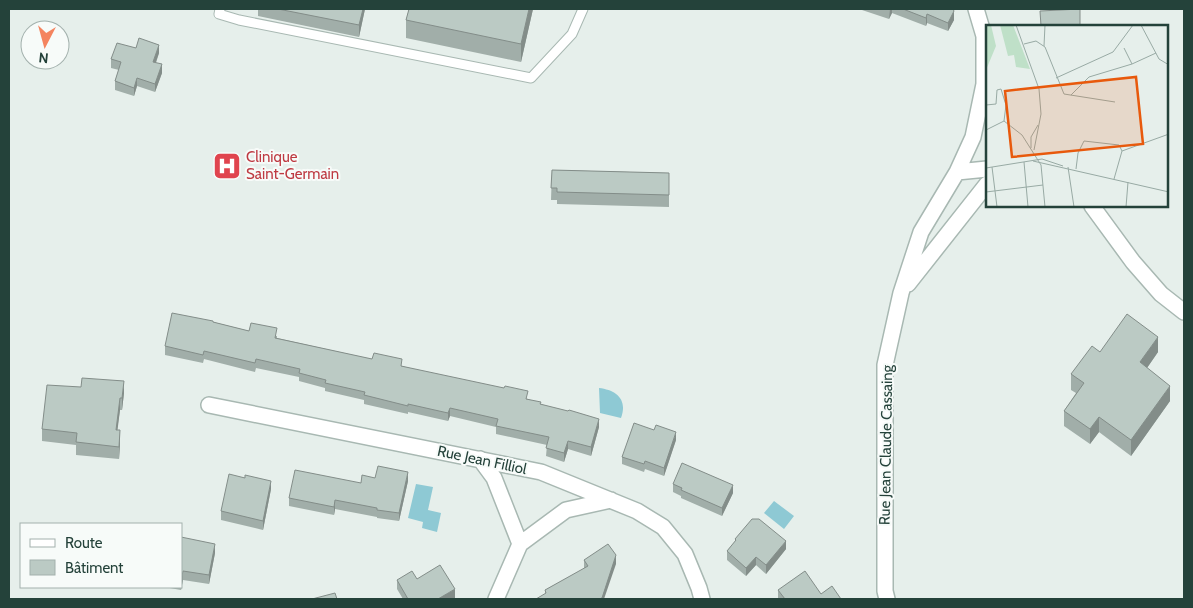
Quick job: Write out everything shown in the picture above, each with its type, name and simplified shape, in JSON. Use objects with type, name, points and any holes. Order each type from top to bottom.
[{"type":"street","name":"Rue Jean Claude Cassaing","points":[[887,599],[885,591],[885,365],[901,293],[921,232],[957,172],[973,137],[984,84],[985,37],[976,9]]},
{"type":"street","points":[[957,172],[986,168]]},
{"type":"street","name":"Rue Jean Claude Cassaing","points":[[901,293],[986,185]]},
{"type":"street","points":[[1093,208],[1139,269],[1161,294],[1184,312]]},
{"type":"street","name":"Rue Jean Filliol","points":[[210,405],[541,472],[637,511],[663,526],[685,554],[702,599]]},
{"type":"street","points":[[480,459],[494,478],[520,544]]},
{"type":"street","points":[[496,599],[520,544],[566,510],[611,500]]},
{"type":"lane","points":[[220,9],[220,14],[239,20],[531,78],[572,34],[583,9]]},
{"type":"water","points":[[599,388],[615,393],[622,401],[623,411],[621,418],[600,413]]},
{"type":"water","points":[[416,484],[433,487],[428,510],[441,513],[437,532],[422,528],[423,522],[408,518]]},
{"type":"water","points":[[774,501],[794,516],[784,529],[764,513]]},
{"type":"building","points":[[278,9],[363,9],[359,25]]},
{"type":"building","points":[[409,9],[529,9],[521,44],[406,20]]},
{"type":"building","points":[[903,9],[953,9],[954,11],[948,23],[927,14],[926,18]]},
{"type":"building","points":[[1080,9],[1080,25],[1041,25],[1040,11]]},
{"type":"building","points":[[139,38],[159,45],[153,62],[162,64],[155,84],[137,78],[134,88],[115,81],[121,62],[111,59],[117,43],[136,48]]},
{"type":"building","points":[[552,170],[669,173],[669,195],[557,192],[557,188],[551,188]]},
{"type":"building","points":[[172,313],[213,321],[249,331],[251,323],[277,328],[275,338],[372,359],[374,353],[402,359],[401,366],[504,388],[505,386],[528,391],[526,399],[599,419],[591,447],[568,441],[564,453],[546,448],[549,437],[496,426],[498,419],[450,408],[448,413],[408,404],[408,406],[364,395],[365,392],[325,383],[326,380],[299,373],[300,369],[256,359],[255,363],[204,351],[203,355],[165,346]]},
{"type":"building","points":[[1127,314],[1158,337],[1140,362],[1170,386],[1131,440],[1099,417],[1090,429],[1064,411],[1084,383],[1071,374],[1092,346],[1100,352]]},
{"type":"building","points":[[82,378],[124,381],[116,430],[120,430],[119,447],[76,442],[77,433],[42,429],[47,385],[81,387]]},
{"type":"building","points":[[634,423],[654,430],[656,425],[676,432],[664,468],[645,461],[644,464],[622,457]]},
{"type":"building","points":[[682,463],[733,485],[722,508],[681,490],[682,488],[673,484]]},
{"type":"building","points":[[378,466],[408,472],[399,513],[335,500],[334,507],[289,498],[295,470],[361,483],[362,475],[375,478]]},
{"type":"building","points":[[229,474],[245,478],[245,475],[271,481],[263,521],[221,511]]},
{"type":"building","points":[[752,519],[759,519],[786,541],[766,565],[756,557],[746,568],[727,551]]},
{"type":"building","points":[[182,537],[215,544],[209,575],[183,571],[182,576]]},
{"type":"building","points":[[608,544],[616,555],[602,598],[536,599],[546,593],[545,590],[588,566],[584,560]]},
{"type":"building","points":[[440,565],[455,589],[438,599],[408,599],[397,580],[412,571],[417,579]]},
{"type":"building","points":[[805,571],[821,594],[832,586],[841,599],[785,599],[778,590]]},
{"type":"building","points":[[335,593],[337,599],[312,599]]},
{"type":"place","name":"Clinique Saint-Germain","points":[[227,166]]}]
